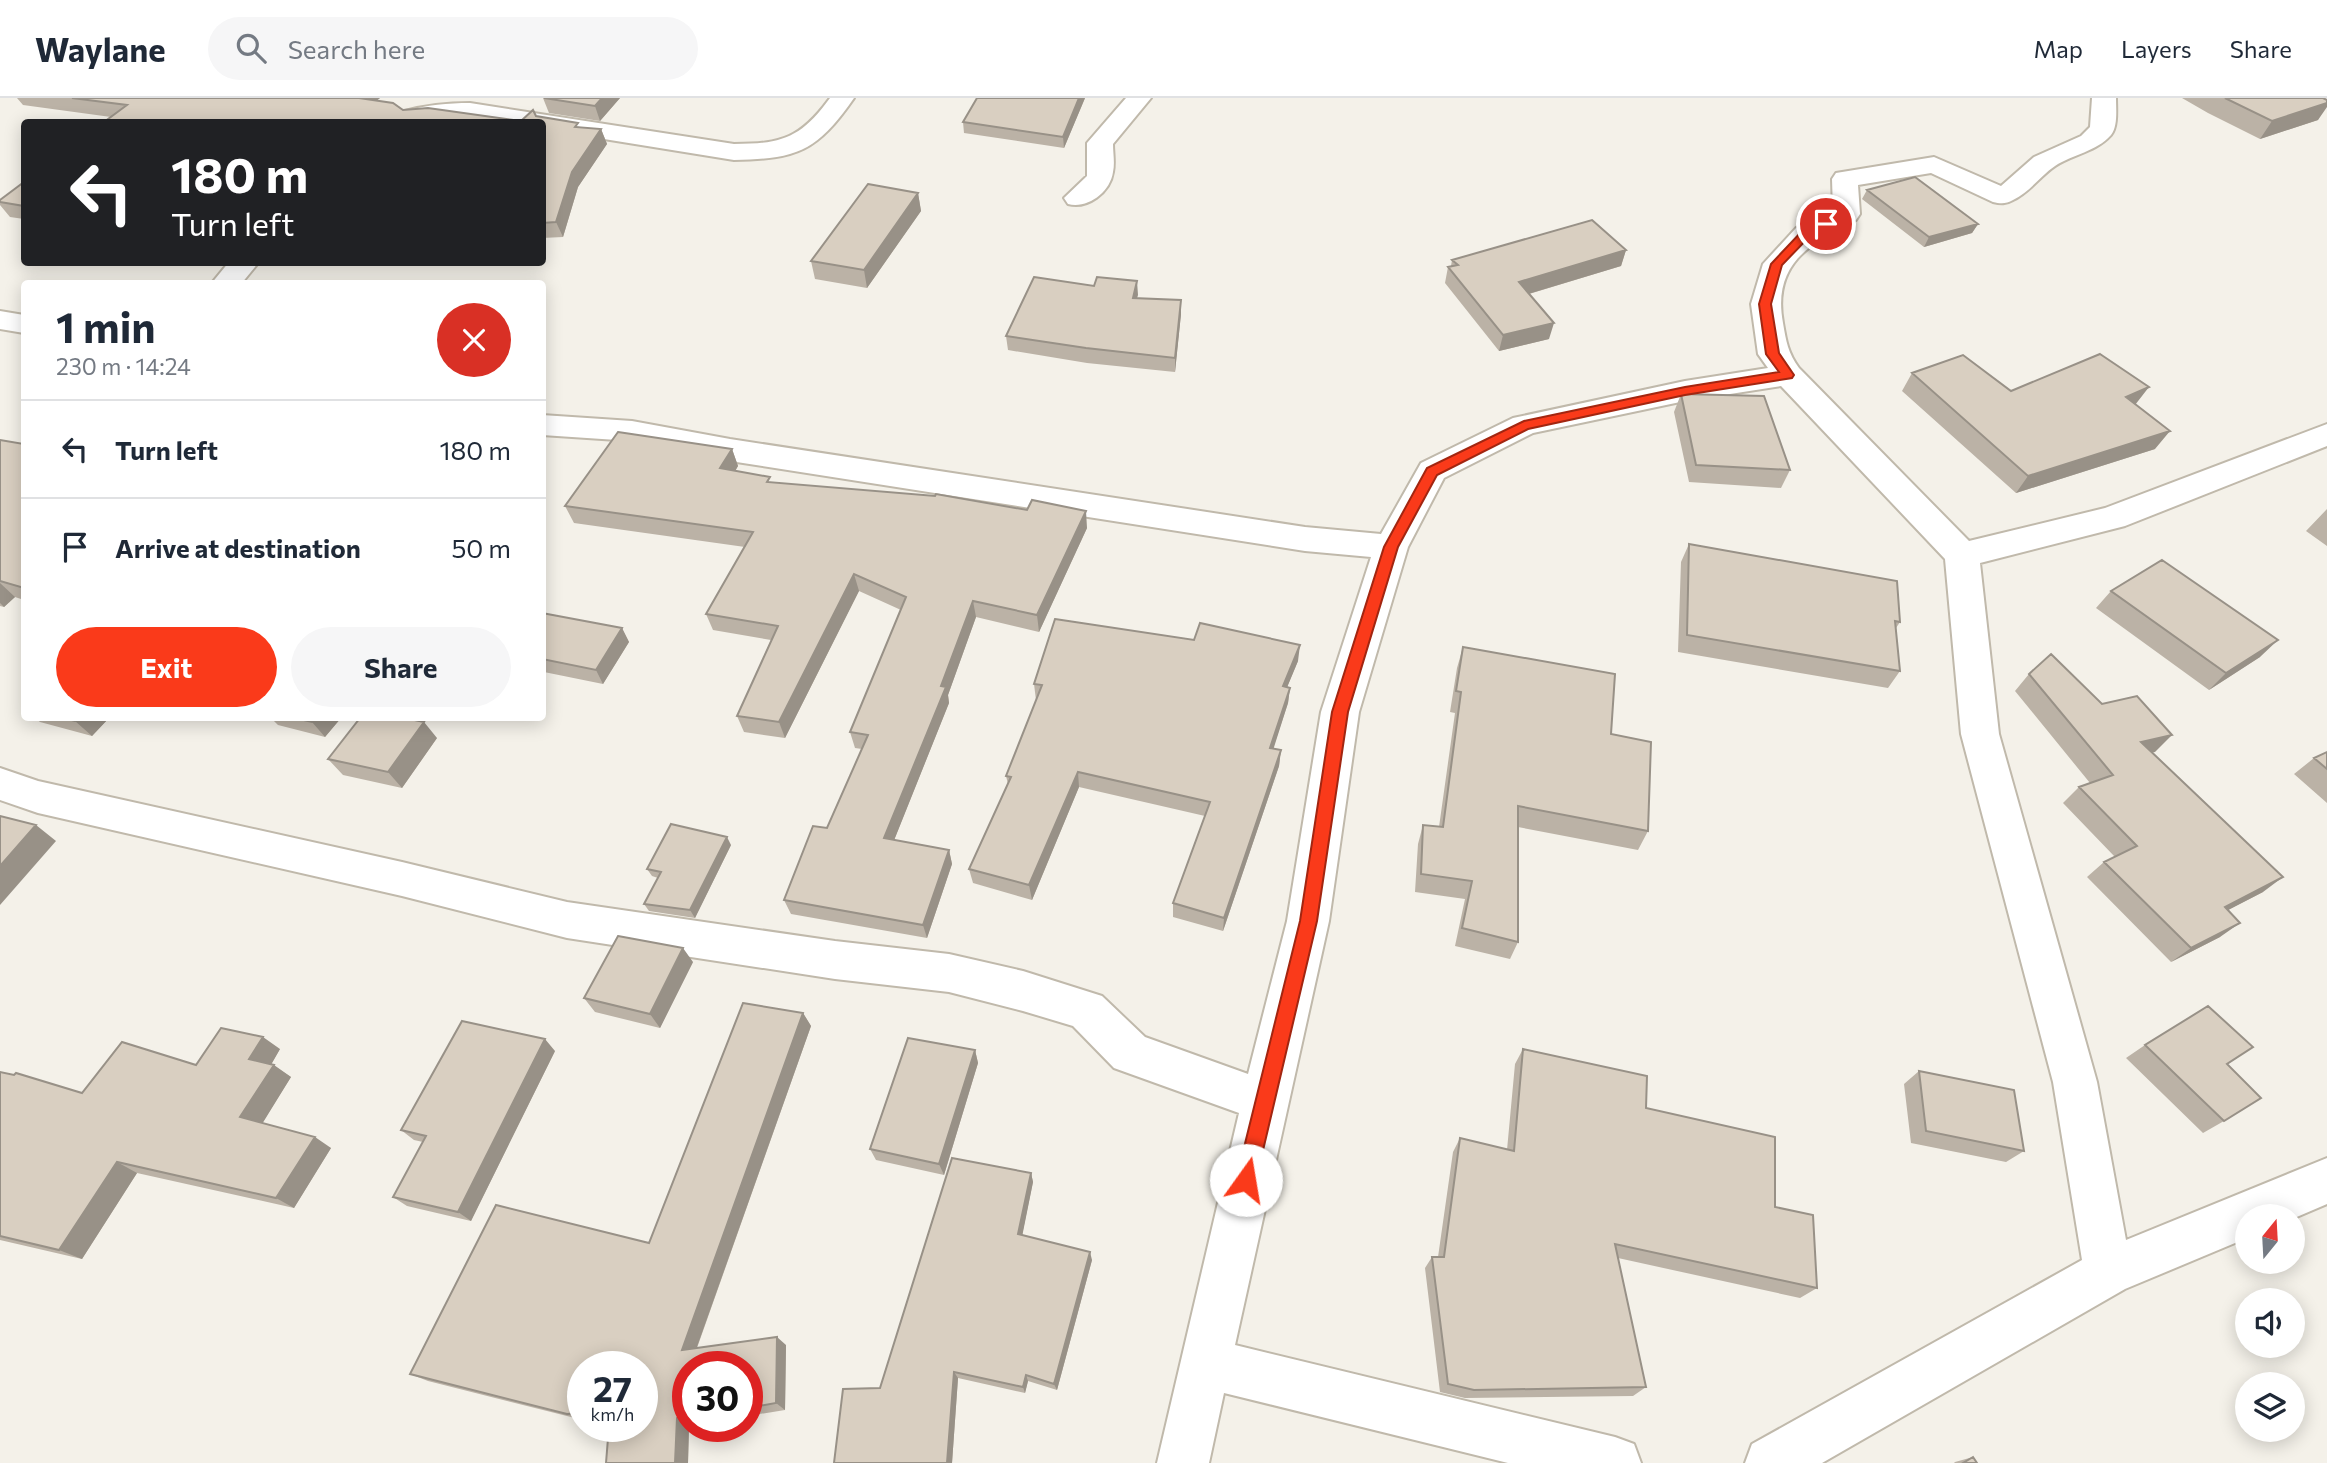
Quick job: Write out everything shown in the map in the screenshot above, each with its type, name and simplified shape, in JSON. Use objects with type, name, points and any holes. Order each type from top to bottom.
[{"type":"street","points":[[408,119],[436,98]]},
{"type":"street","points":[[546,122],[734,152],[761,152],[799,146],[826,123],[842,98]]},
{"type":"street","points":[[1077,198],[1094,189],[1101,174],[1100,143],[1139,98]]},
{"type":"street","points":[[2104,98],[2102,129],[2090,141],[2043,162],[2015,188],[2001,196],[1934,165],[1844,179],[1847,214],[1806,234],[1777,264],[1765,304],[1773,354],[1788,375],[1845,430],[1962,555],[1980,734],[2075,1082],[2108,1272]]},
{"type":"street","points":[[408,119],[446,110],[470,110],[527,119]]},
{"type":"street","points":[[229,280],[241,266]]},
{"type":"street","points":[[0,320],[21,324]]},
{"type":"street","points":[[1183,1463],[1264,1101],[1308,921],[1340,712],[1391,547],[1432,471],[1524,425],[1685,391],[1788,375]]},
{"type":"street","points":[[546,425],[632,431],[730,450],[1292,537],[1391,547]]},
{"type":"street","points":[[1962,555],[2113,518],[2327,434]]},
{"type":"street","points":[[0,784],[37,797],[402,879],[567,920],[835,960],[949,973],[1023,991],[1087,1010],[1130,1054],[1264,1101]]},
{"type":"street","points":[[1772,1463],[2108,1272],[2327,1181]]},
{"type":"street","points":[[1205,1363],[1615,1463]]},
{"type":"building","points":[[72,98],[359,98],[393,103],[403,110],[428,108],[507,119],[108,119],[127,105]]},
{"type":"building","points":[[544,98],[602,98],[595,106]]},
{"type":"building","points":[[977,98],[1079,98],[1063,137],[963,122]]},
{"type":"building","points":[[2225,98],[2323,98],[2327,103],[2272,121]]},
{"type":"building","points":[[533,110],[536,116],[578,123],[575,127],[601,129],[572,172],[556,222],[546,223],[546,119],[523,119]]},
{"type":"building","points":[[1915,177],[1978,224],[1929,237],[1867,190]]},
{"type":"building","points":[[21,184],[21,206],[0,200]]},
{"type":"building","points":[[868,184],[918,193],[864,270],[811,261]]},
{"type":"building","points":[[1592,220],[1626,250],[1519,282],[1554,323],[1503,335],[1448,267],[1458,265],[1452,260]]},
{"type":"building","points":[[1034,277],[1094,286],[1097,277],[1137,281],[1133,298],[1181,300],[1175,358],[1006,336]]},
{"type":"building","points":[[2100,354],[2149,387],[2126,397],[2170,431],[2028,476],[1912,373],[1963,355],[2011,391]]},
{"type":"building","points":[[1681,394],[1764,396],[1790,470],[1696,465]]},
{"type":"building","points":[[618,432],[732,449],[720,468],[770,477],[767,482],[936,494],[1027,510],[1032,500],[1086,511],[1037,615],[973,601],[941,686],[946,687],[884,838],[949,850],[923,925],[784,900],[813,826],[827,828],[868,735],[850,732],[906,597],[854,574],[779,722],[737,716],[778,626],[706,614],[753,532],[565,506]]},
{"type":"building","points":[[0,440],[21,444],[21,587],[0,581]]},
{"type":"building","points":[[1689,544],[1897,581],[1900,622],[1895,621],[1900,671],[1687,635]]},
{"type":"building","points":[[2162,560],[2278,640],[2226,673],[2111,591]]},
{"type":"building","points":[[546,614],[622,628],[596,670],[546,660]]},
{"type":"building","points":[[1055,619],[1194,640],[1200,623],[1300,645],[1283,686],[1290,688],[1270,748],[1281,750],[1224,918],[1173,903],[1210,802],[1078,772],[1029,885],[969,869],[1011,777],[1006,776],[1042,685],[1034,684]]},
{"type":"building","points":[[1463,647],[1615,674],[1611,734],[1651,742],[1648,831],[1518,806],[1518,942],[1462,928],[1472,881],[1421,874],[1423,825],[1443,827],[1461,692],[1456,691]]},
{"type":"building","points":[[2051,654],[2102,704],[2137,696],[2172,735],[2141,742],[2283,877],[2225,907],[2240,923],[2191,948],[2104,862],[2137,846],[2079,787],[2113,775],[2029,674]]},
{"type":"building","points":[[358,721],[424,722],[388,772],[328,759]]},
{"type":"building","points":[[2327,752],[2327,769],[2314,758]]},
{"type":"building","points":[[0,816],[36,825],[0,866]]},
{"type":"building","points":[[671,824],[727,837],[690,910],[644,904],[661,872],[647,869]]},
{"type":"building","points":[[618,936],[683,948],[650,1014],[584,998]]},
{"type":"building","points":[[743,1003],[803,1013],[682,1350],[777,1337],[776,1403],[763,1405],[763,1351],[672,1351],[672,1442],[676,1442],[675,1463],[606,1463],[608,1442],[658,1442],[658,1351],[567,1351],[567,1414],[410,1374],[496,1205],[649,1243]]},
{"type":"building","points":[[2208,1006],[2253,1047],[2227,1064],[2261,1098],[2224,1121],[2145,1045]]},
{"type":"building","points":[[462,1021],[545,1039],[458,1212],[393,1197],[426,1136],[401,1130]]},
{"type":"building","points":[[221,1028],[263,1037],[249,1059],[274,1065],[240,1117],[315,1137],[276,1198],[117,1162],[59,1250],[0,1236],[0,1072],[14,1075],[16,1073],[82,1093],[122,1042],[196,1065]]},
{"type":"building","points":[[908,1038],[975,1050],[939,1164],[870,1149]]},
{"type":"building","points":[[1523,1049],[1647,1076],[1646,1108],[1775,1137],[1775,1207],[1813,1215],[1817,1288],[1615,1244],[1646,1387],[1474,1390],[1448,1384],[1432,1257],[1444,1257],[1460,1138],[1514,1151]]},
{"type":"building","points":[[1919,1071],[2014,1090],[2024,1151],[1926,1131]]},
{"type":"building","points":[[952,1158],[1031,1173],[1018,1234],[1090,1252],[1054,1384],[1026,1375],[1023,1387],[954,1372],[947,1463],[834,1463],[843,1389],[880,1388]]},
{"type":"building","points":[[1973,1457],[1977,1463],[1963,1463]]},
{"type":"route","points":[[1246,1180],[1308,921],[1340,712],[1391,547],[1432,471],[1524,425],[1685,391],[1788,375],[1773,354],[1765,304],[1777,264],[1806,234],[1826,224]]}]
